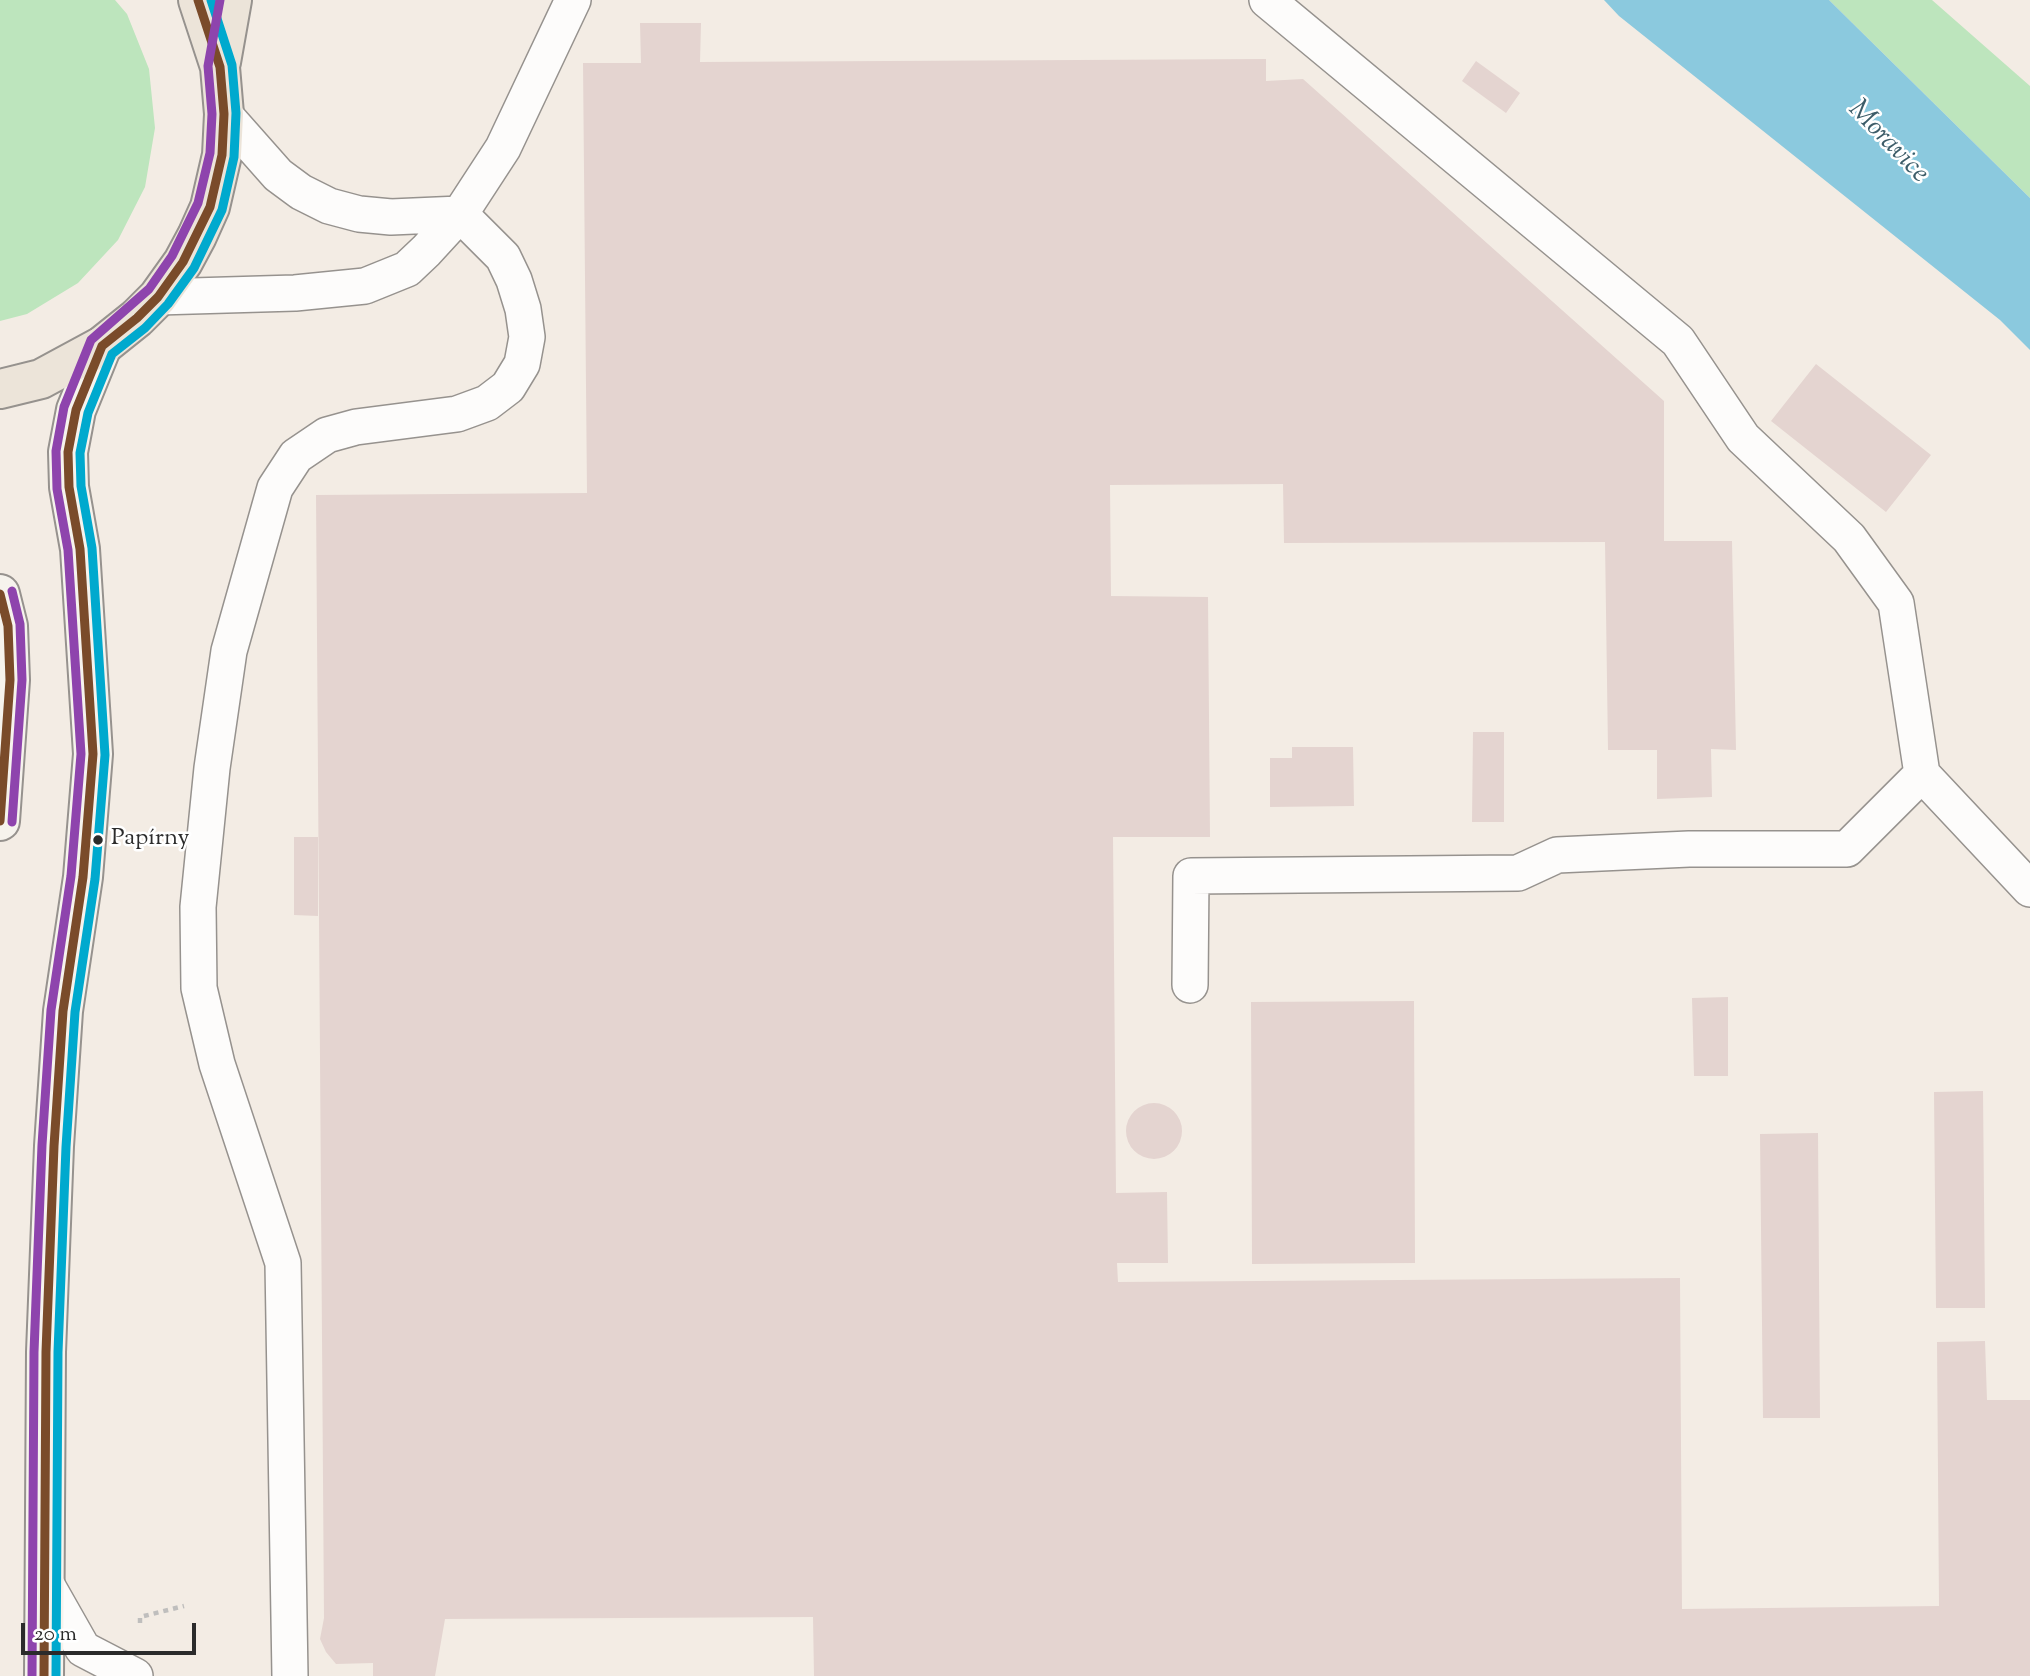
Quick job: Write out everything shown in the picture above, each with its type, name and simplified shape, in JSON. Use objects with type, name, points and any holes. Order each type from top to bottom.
[{"type":"main road","points":[[0,389],[41,379],[102,346],[158,297],[183,262],[210,207],[222,155],[224,114],[220,67],[198,0]]},
{"type":"main road","points":[[220,67],[232,0]]},
{"type":"street","points":[[44,1676],[46,1352],[56,1119],[63,1011],[83,877],[93,754],[80,549],[69,487],[68,452],[76,410],[102,346]]},
{"type":"street","points":[[0,821],[10,680],[3,618]]},
{"type":"lane","points":[[158,297],[295,293],[365,286],[407,268],[460,214],[503,148],[573,0]]},
{"type":"lane","points":[[1267,0],[1678,341],[1743,438],[1849,538],[1896,603],[1922,774],[2030,889]]},
{"type":"lane","points":[[224,114],[278,175],[301,192],[328,206],[359,214],[391,217],[460,214],[503,257],[523,309],[527,337],[522,364],[508,387],[487,403],[457,414],[356,427],[327,435],[296,456],[275,488],[229,651],[212,768],[198,907],[199,988],[217,1065],[283,1263],[290,1676]]},
{"type":"lane","points":[[1191,985],[1191,876],[1518,873],[1557,855],[1689,849],[1847,849],[1922,774]]},
{"type":"lane","points":[[44,1582],[82,1648],[135,1676]]},
{"type":"green space","points":[[0,0],[115,0],[127,14],[149,69],[155,128],[145,187],[118,240],[78,283],[27,314],[0,321]]},
{"type":"green space","points":[[1829,0],[1932,0],[2030,86],[2030,198]]},
{"type":"water","name":"Moravice","points":[[1604,0],[1829,0],[2030,198],[2030,350],[2000,320],[1619,16]]},
{"type":"building","points":[[640,23],[701,23],[700,62],[1266,59],[1266,81],[1303,79],[1664,401],[1664,541],[1732,541],[1736,750],[1711,749],[1712,797],[1657,799],[1657,750],[1608,750],[1605,542],[1284,543],[1283,484],[1110,485],[1111,596],[1208,597],[1210,837],[1113,837],[1116,1193],[1167,1192],[1168,1263],[1117,1263],[1118,1282],[1680,1278],[1682,1609],[1939,1606],[1937,1342],[1985,1341],[1987,1400],[2030,1400],[2030,1676],[814,1676],[813,1617],[445,1619],[435,1676],[373,1676],[373,1663],[336,1664],[320,1639],[324,1618],[316,495],[587,493],[583,63],[641,63]]},
{"type":"building","points":[[1476,61],[1520,93],[1506,113],[1462,81]]},
{"type":"building","points":[[1816,364],[1931,455],[1886,512],[1771,421]]},
{"type":"building","points":[[1473,732],[1504,732],[1504,822],[1472,822]]},
{"type":"building","points":[[1292,747],[1353,747],[1354,806],[1270,807],[1270,758],[1292,758]]},
{"type":"building","points":[[294,837],[318,837],[318,916],[294,915]]},
{"type":"building","points":[[1728,997],[1728,1076],[1694,1076],[1692,998]]},
{"type":"building","points":[[1414,1001],[1415,1263],[1252,1264],[1251,1002]]},
{"type":"building","points":[[1983,1091],[1985,1308],[1936,1308],[1934,1092]]},
{"type":"building","points":[[1154,1103],[1169,1108],[1177,1116],[1182,1131],[1177,1146],[1169,1154],[1154,1159],[1139,1154],[1131,1146],[1126,1131],[1131,1116],[1139,1108]]},
{"type":"building","points":[[1818,1133],[1820,1418],[1763,1418],[1760,1134]]},
{"type":"transit line","points":[[44,1676],[46,1352],[54,1146],[63,1011],[83,877],[93,754],[80,549],[69,487],[68,452],[76,410],[102,346],[158,297],[183,262],[210,207],[222,155],[224,114],[220,67],[198,0]]},
{"type":"transit line","points":[[56,1676],[58,1352],[66,1147],[75,1012],[95,879],[105,755],[92,548],[81,486],[80,453],[88,413],[112,354],[145,328],[168,304],[194,268],[222,210],[234,157],[236,113],[232,65],[211,0]]},
{"type":"transit line","points":[[32,1676],[34,1352],[42,1145],[51,1010],[71,876],[81,754],[68,550],[57,489],[56,451],[64,407],[91,340],[149,289],[172,256],[198,203],[210,153],[212,114],[208,66],[220,0]]},
{"type":"transit line","points":[[12,591],[20,624],[22,680],[12,822]]},
{"type":"transit line","points":[[0,594],[8,626],[10,680],[0,821]]},
{"type":"place","name":"Papírny","points":[[98,840]]}]
